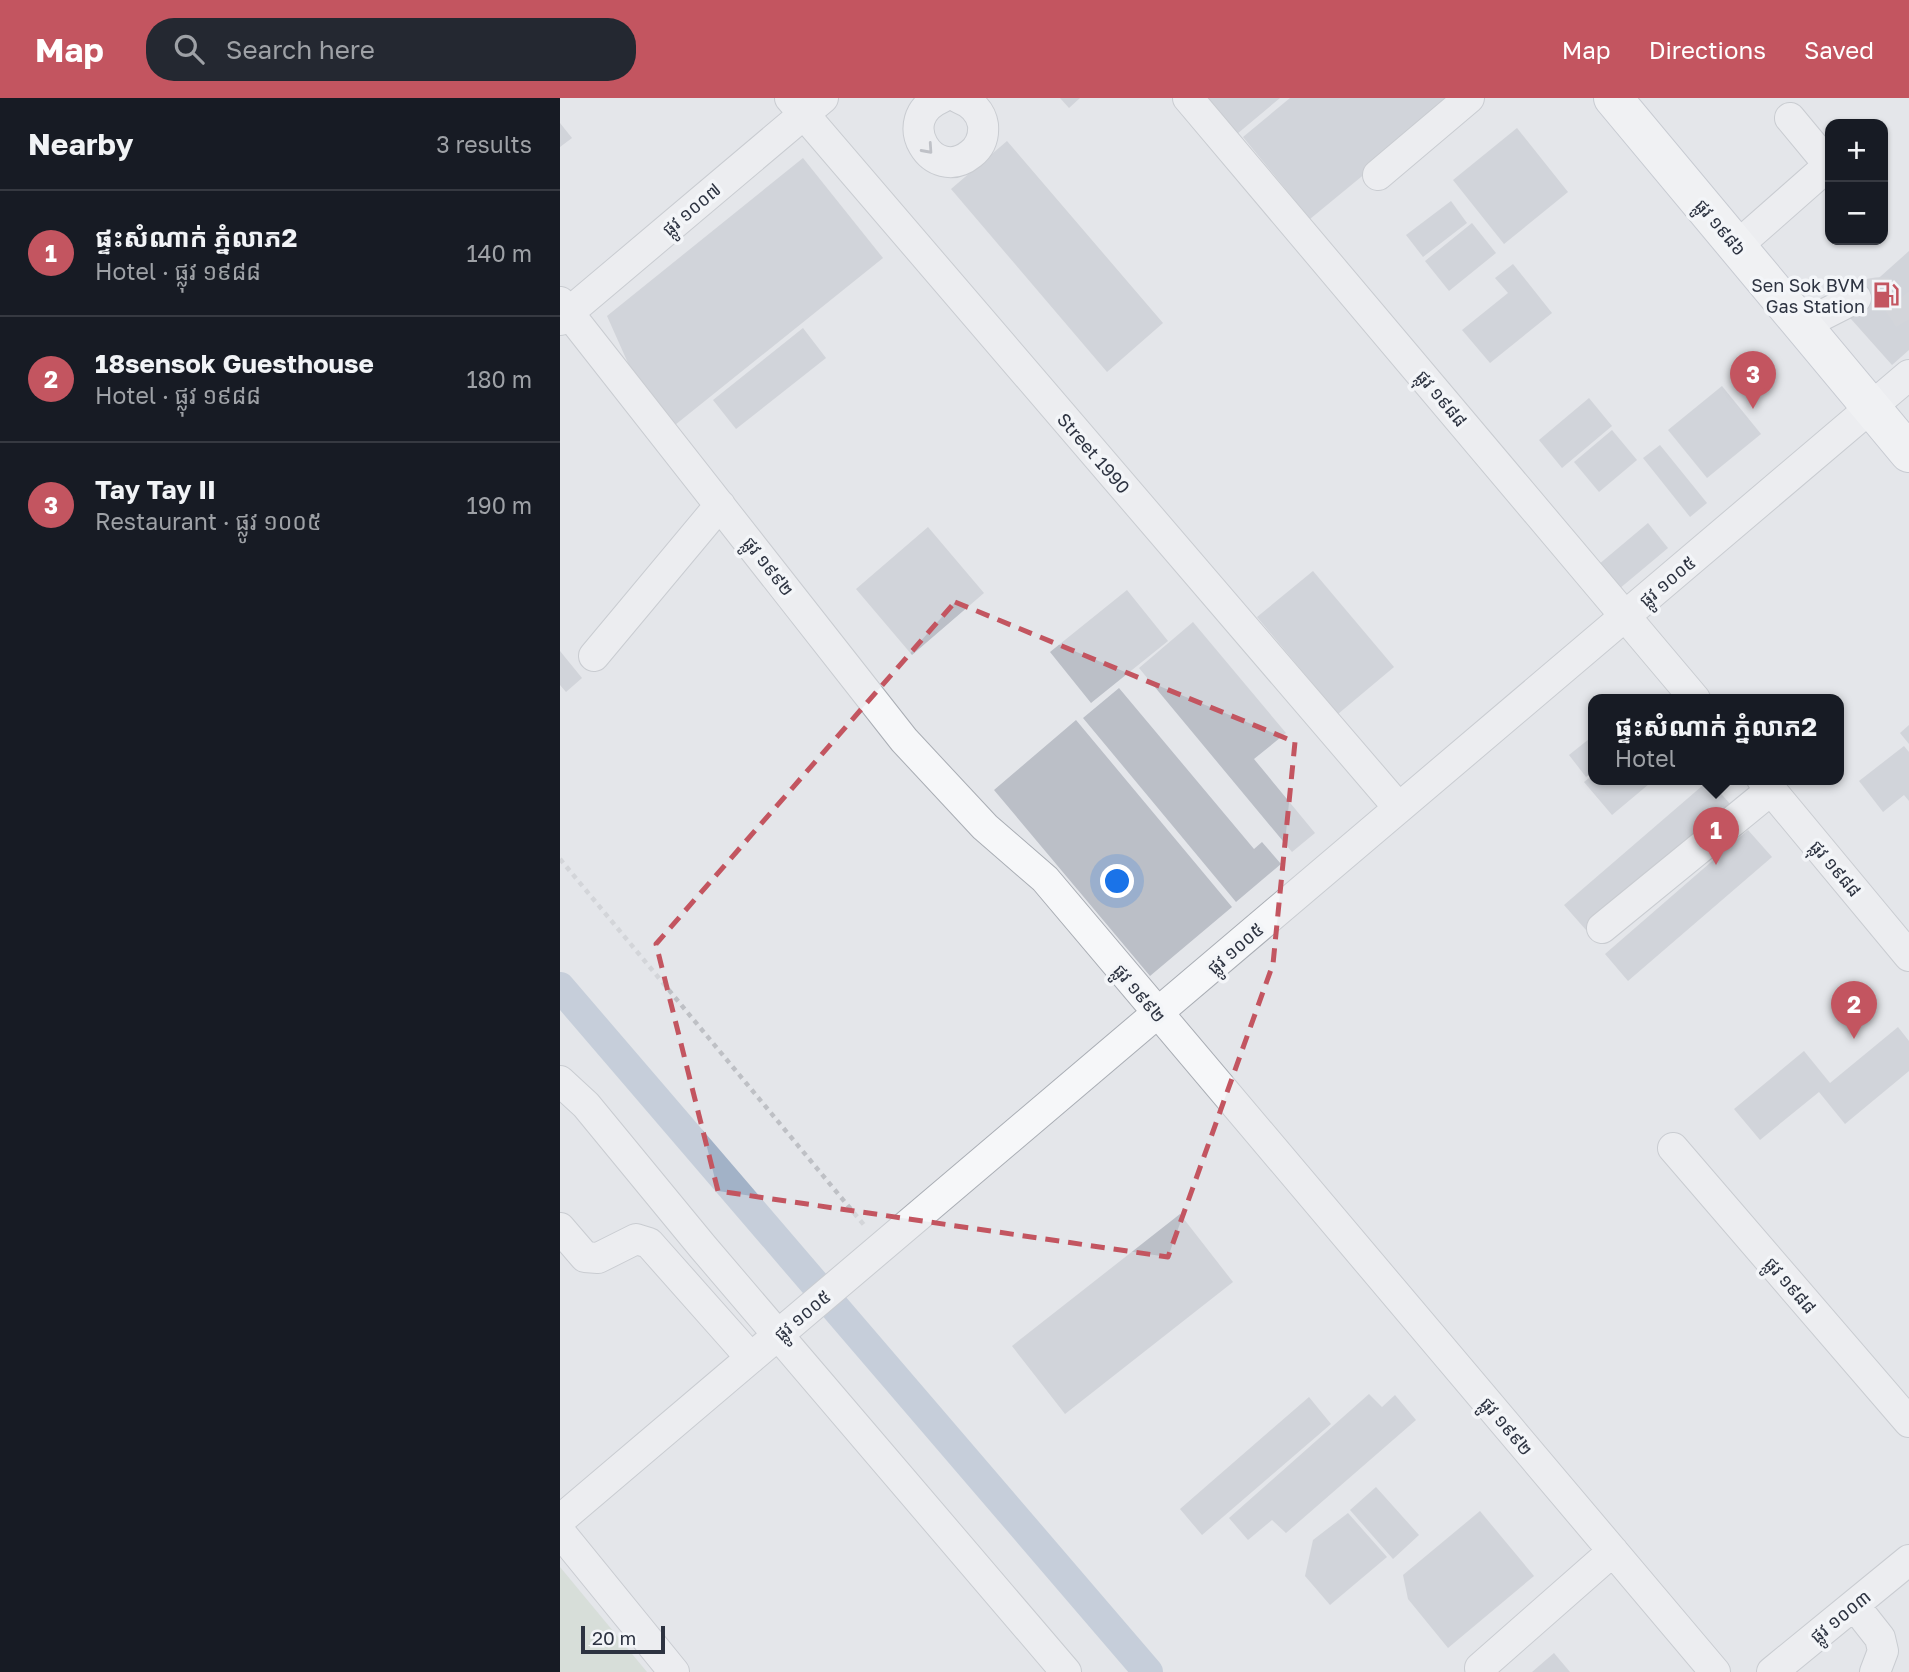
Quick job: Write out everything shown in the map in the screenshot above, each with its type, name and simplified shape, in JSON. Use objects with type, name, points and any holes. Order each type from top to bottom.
[{"type":"main road","name":"ផ្លូវ ១៩៨៦","points":[[1613,98],[1909,453]]},
{"type":"street","name":"ផ្លុវ ១៩៨៨","points":[[1188,98],[1691,694]]},
{"type":"street","points":[[1378,175],[1469,98]]},
{"type":"street","name":"ផ្លូវ ១០០៧","points":[[563,311],[805,103]]},
{"type":"street","name":"Street 1990","points":[[805,103],[1398,807]]},
{"type":"street","points":[[1737,246],[1829,165],[1790,118]]},
{"type":"street","points":[[1803,326],[1856,298]]},
{"type":"street","name":"ផ្លូវ ១៩៩២","points":[[563,311],[720,505],[904,740],[985,827],[1045,879],[1715,1672]]},
{"type":"street","name":"ផ្លូវ ១០០៥","points":[[560,1520],[1909,375]]},
{"type":"street","points":[[594,656],[720,505]]},
{"type":"street","name":"ផ្លុវ ១៩៨៨","points":[[1767,785],[1909,956]]},
{"type":"street","points":[[1602,928],[1767,785]]},
{"type":"street","points":[[560,1082],[586,1105],[702,1246],[785,1330],[1066,1672]]},
{"type":"street","name":"ផ្លូវ ១៩៨៨","points":[[1673,1148],[1909,1422]]},
{"type":"street","points":[[560,1228],[585,1257],[598,1258],[636,1239],[649,1242],[751,1358]]},
{"type":"street","points":[[560,1532],[674,1672]]},
{"type":"street","points":[[1480,1668],[1613,1551]]},
{"type":"street","name":"ផ្លូវ ១០០៣","points":[[1772,1672],[1909,1560]]},
{"type":"street","points":[[1854,1605],[1881,1638],[1883,1651],[1875,1672]]},
{"type":"path","points":[[560,859],[874,1255]]},
{"type":"highlighted area","points":[[955,602],[1295,742],[1273,964],[1168,1257],[718,1191],[656,944]]},
{"type":"green space","points":[[560,1567],[647,1672],[560,1672]]},
{"type":"building","points":[[1060,98],[1080,98],[1069,108]]},
{"type":"building","points":[[1207,98],[1280,98],[1237,134]]},
{"type":"building","points":[[1290,98],[1457,98],[1310,219],[1243,137]]},
{"type":"building","points":[[560,123],[572,138],[560,147]]},
{"type":"building","points":[[1517,128],[1568,192],[1504,244],[1453,180]]},
{"type":"building","points":[[1007,141],[1163,323],[1107,372],[951,189]]},
{"type":"building","points":[[803,158],[883,258],[675,425],[632,372],[607,316]]},
{"type":"building","points":[[1451,201],[1467,223],[1423,257],[1406,235]]},
{"type":"building","points":[[1472,223],[1496,253],[1449,291],[1425,261]]},
{"type":"building","points":[[1909,251],[1909,350],[1892,365],[1843,310]]},
{"type":"building","points":[[1513,264],[1552,313],[1490,363],[1462,330],[1508,293],[1495,278]]},
{"type":"building","points":[[803,328],[826,358],[736,429],[713,400]]},
{"type":"building","points":[[1722,386],[1761,434],[1707,478],[1668,430]]},
{"type":"building","points":[[1589,398],[1612,426],[1562,468],[1539,440]]},
{"type":"building","points":[[1612,430],[1637,460],[1599,492],[1574,462]]},
{"type":"building","points":[[1660,445],[1707,503],[1690,517],[1643,458]]},
{"type":"building","points":[[1648,523],[1668,548],[1619,589],[1598,565]]},
{"type":"building","points":[[928,527],[984,593],[912,655],[856,589]]},
{"type":"building","points":[[1313,571],[1394,667],[1338,714],[1257,617]]},
{"type":"building","points":[[1127,590],[1168,641],[1091,703],[1050,652]]},
{"type":"building","points":[[1193,622],[1286,733],[1254,759],[1315,833],[1292,852],[1139,668]]},
{"type":"building","points":[[560,651],[582,678],[566,692],[560,685]]},
{"type":"building","points":[[1119,688],[1254,849],[1262,842],[1281,864],[1236,902],[1083,718]]},
{"type":"building","points":[[1076,720],[1232,907],[1150,976],[994,790]]},
{"type":"building","points":[[1909,725],[1909,744],[1900,733]]},
{"type":"building","points":[[1588,740],[1588,776],[1586,777],[1569,755]]},
{"type":"building","points":[[1904,746],[1909,752],[1909,801],[1904,795],[1883,812],[1859,781]]},
{"type":"building","points":[[1588,779],[1588,785],[1648,785],[1612,815],[1584,782]]},
{"type":"building","points":[[1703,785],[1713,785],[1731,805],[1586,930],[1564,905]]},
{"type":"building","points":[[1748,830],[1772,857],[1628,981],[1605,954]]},
{"type":"building","points":[[1898,1027],[1909,1041],[1909,1071],[1845,1124],[1819,1092],[1760,1140],[1734,1109],[1804,1051],[1830,1083]]},
{"type":"building","points":[[1180,1214],[1233,1282],[1065,1414],[1012,1346]]},
{"type":"building","points":[[1369,1394],[1382,1407],[1395,1395],[1416,1420],[1286,1533],[1272,1520],[1248,1540],[1229,1518]]},
{"type":"building","points":[[1309,1397],[1331,1424],[1202,1535],[1180,1509]]},
{"type":"building","points":[[1376,1487],[1419,1535],[1393,1559],[1350,1510]]},
{"type":"building","points":[[1480,1511],[1534,1576],[1448,1648],[1408,1599],[1403,1575]]},
{"type":"building","points":[[1348,1513],[1387,1557],[1330,1605],[1305,1576],[1313,1540]]},
{"type":"building","points":[[1554,1653],[1570,1672],[1532,1672]]},
{"type":"waterway","points":[[560,987],[1148,1672]]},
{"type":"tunnel","points":[[1856,298],[1882,292],[1888,294],[1898,302],[1909,319]]},
{"type":"place","name":"Sen Sok BVM Gas Station","points":[[1886,295]]},
{"type":"place","name":"Tay Tay II","points":[[1753,409]]},
{"type":"place","name":"ផ្ទះសំណាក់ ភ្នំលាភ2","points":[[1716,865]]},
{"type":"place","name":"18sensok Guesthouse","points":[[1854,1039]]}]
